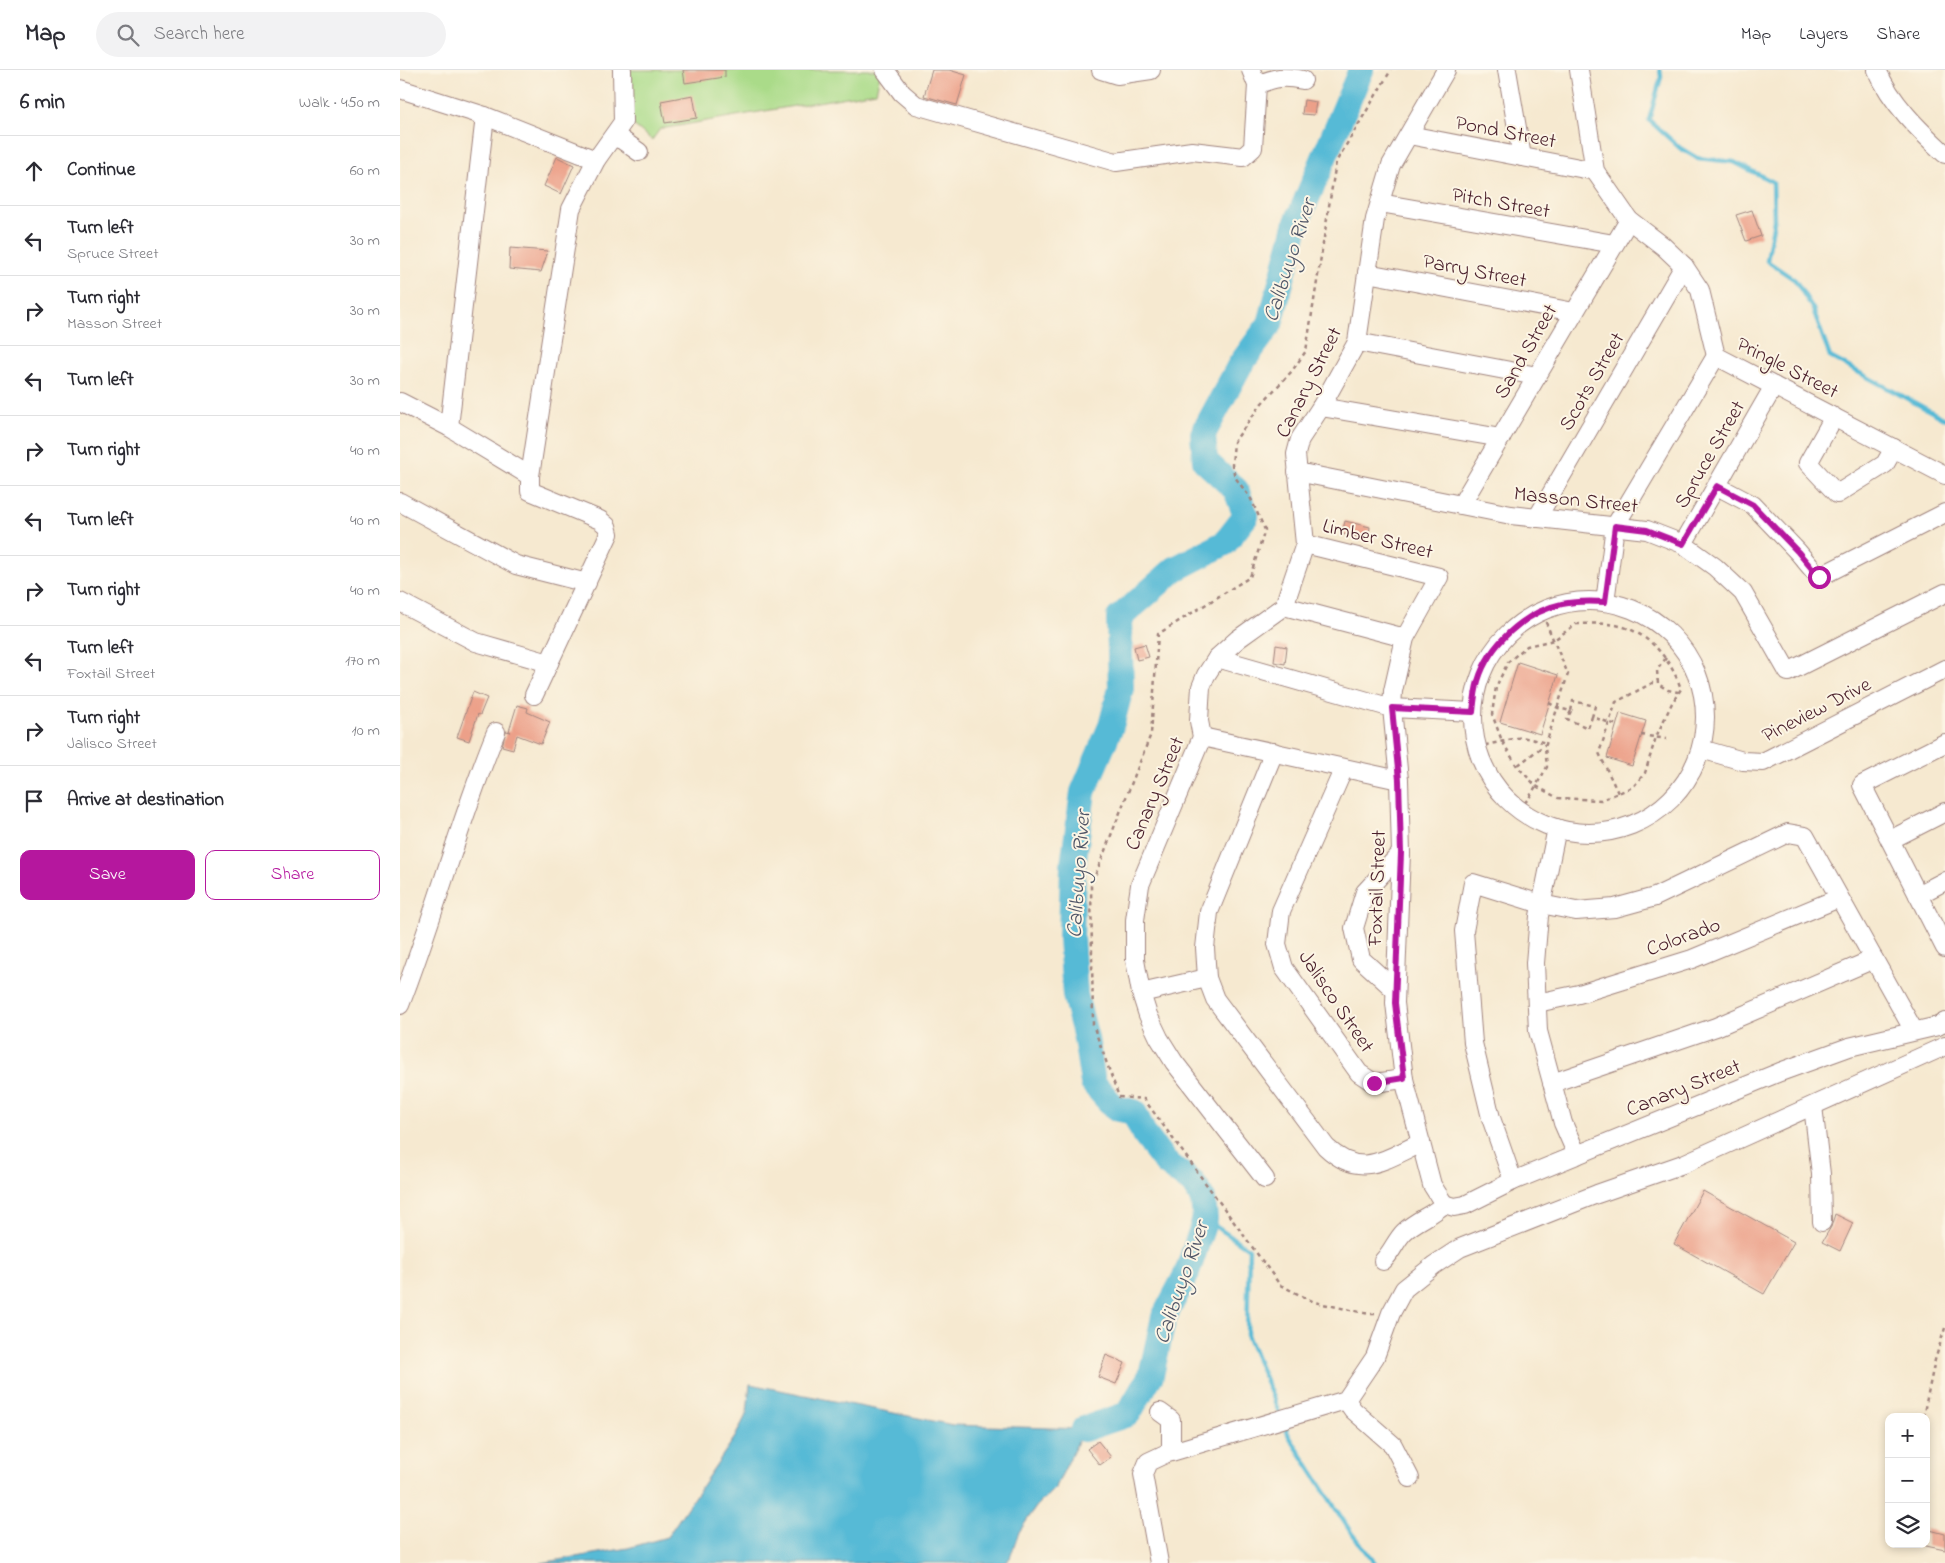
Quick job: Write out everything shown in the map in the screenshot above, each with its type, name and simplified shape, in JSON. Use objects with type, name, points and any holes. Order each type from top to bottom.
[{"type":"street","points":[[885,70],[902,93],[916,105],[1116,162],[1192,151],[1243,157],[1253,148],[1254,77],[1288,77],[1303,80]]},
{"type":"street","points":[[1101,70],[1117,75],[1151,70]]},
{"type":"street","name":"Canary Street","points":[[1264,1179],[1174,1062],[1148,1014],[1141,993],[1135,960],[1134,941],[1140,885],[1202,737],[1199,721],[1202,687],[1206,674],[1217,658],[1238,639],[1284,606],[1305,544],[1296,454],[1300,439],[1321,407],[1357,342],[1375,219],[1391,166],[1446,70]]},
{"type":"street","points":[[1507,70],[1522,157]]},
{"type":"street","name":"Pringle Street","points":[[1579,70],[1595,170],[1629,220],[1663,246],[1684,266],[1700,290],[1716,356],[1945,475]]},
{"type":"street","points":[[1877,70],[1882,83],[1920,131],[1945,154]]},
{"type":"street","points":[[534,695],[609,534],[607,526],[600,520],[530,491],[530,476],[571,209],[596,160],[623,122],[620,71]]},
{"type":"street","points":[[400,89],[485,116],[596,160]]},
{"type":"street","points":[[450,427],[485,116]]},
{"type":"street","name":"Pond Street","points":[[1409,135],[1595,170]]},
{"type":"street","points":[[613,137],[622,140],[639,152]]},
{"type":"street","name":"Pitch Street","points":[[1380,203],[1614,244]]},
{"type":"street","name":"Sand Street","points":[[1462,505],[1629,220]]},
{"type":"street","name":"Scots Street","points":[[1537,518],[1684,266]]},
{"type":"street","name":"Parry Street","points":[[1367,273],[1574,312]]},
{"type":"street","points":[[1357,342],[1537,376]]},
{"type":"street","points":[[1605,602],[1615,526],[1716,356]]},
{"type":"street","name":"Spruce Street","points":[[1683,544],[1774,386]]},
{"type":"street","points":[[400,402],[450,427],[530,476]]},
{"type":"street","points":[[1321,407],[1501,438]]},
{"type":"street","points":[[1834,417],[1808,463],[1837,494],[1885,464],[1894,448]]},
{"type":"street","name":"Masson Street","points":[[1297,472],[1512,515],[1647,530],[1683,544],[1715,567],[1743,593],[1788,672],[1945,593]]},
{"type":"street","points":[[1717,486],[1753,505],[1819,577],[1945,513]]},
{"type":"street","points":[[400,502],[516,565],[587,582]]},
{"type":"street","name":"Limber Street","points":[[1305,544],[1439,577]]},
{"type":"street","name":"Foxtail Street","points":[[1439,577],[1405,638],[1396,673],[1392,708],[1399,780],[1401,853],[1395,1003],[1404,1078],[1432,1185],[1444,1204]]},
{"type":"street","points":[[1583,601],[1605,602],[1634,610],[1660,625],[1681,646],[1696,672],[1704,701],[1705,725],[1701,749],[1694,769],[1682,787],[1663,807],[1639,822],[1613,831],[1585,833],[1557,828],[1537,820],[1519,809],[1500,792],[1486,771],[1477,747],[1473,730],[1473,712],[1478,680],[1492,651],[1514,628],[1541,611],[1562,604],[1583,601]]},
{"type":"street","points":[[400,602],[476,642],[549,663]]},
{"type":"street","points":[[1284,606],[1405,638]]},
{"type":"street","points":[[1217,658],[1392,708],[1473,712]]},
{"type":"street","name":"Pineview Drive","points":[[1701,749],[1743,761],[1763,762],[1945,668]]},
{"type":"street","points":[[400,1005],[416,964],[481,769],[496,732]]},
{"type":"street","points":[[1202,737],[1399,780]]},
{"type":"street","points":[[1945,743],[1862,785],[1945,948]]},
{"type":"street","points":[[1274,752],[1208,912],[1205,948],[1207,978],[1215,999],[1326,1147],[1337,1158],[1352,1164],[1367,1165],[1379,1162],[1421,1143]]},
{"type":"street","name":"Jalisco Street","points":[[1344,768],[1281,911],[1277,944],[1284,968],[1359,1073],[1374,1083],[1404,1078]]},
{"type":"street","points":[[1890,840],[1945,812]]},
{"type":"street","points":[[1557,828],[1541,904],[1535,964],[1538,1031],[1563,1123],[1578,1155]]},
{"type":"street","points":[[1513,1181],[1491,1118],[1473,1043],[1464,931],[1473,882],[1541,904],[1576,911],[1615,908],[1655,898],[1788,833],[1805,836],[1914,1030]]},
{"type":"street","points":[[1395,990],[1362,959],[1354,928],[1365,892],[1401,853]]},
{"type":"street","points":[[1918,895],[1945,881]]},
{"type":"street","name":"Colorado","points":[[1537,1003],[1579,994],[1692,959],[1840,898]]},
{"type":"street","points":[[1552,1083],[1716,1027],[1874,959]]},
{"type":"street","points":[[1141,993],[1207,978]]},
{"type":"street","name":"Canary Street","points":[[1444,1204],[1454,1207],[1465,1205],[1513,1181],[1780,1072],[1849,1048],[1914,1030],[1938,1026],[1945,1022]]},
{"type":"street","points":[[1159,1563],[1143,1474],[1148,1462],[1171,1452],[1229,1434],[1342,1402],[1375,1357],[1391,1313],[1404,1289],[1434,1264],[1460,1248],[1597,1194],[1683,1164],[1945,1046]]},
{"type":"street","points":[[1813,1106],[1821,1174],[1822,1222]]},
{"type":"street","points":[[1383,1261],[1390,1254],[1403,1233],[1412,1225],[1435,1214],[1444,1204]]},
{"type":"street","points":[[1342,1402],[1392,1446],[1410,1478]]},
{"type":"street","points":[[1160,1412],[1171,1420],[1171,1452]]},
{"type":"path","points":[[1519,809],[1529,798],[1547,767],[1546,743],[1568,674],[1541,611]]},
{"type":"path","points":[[1576,624],[1609,624],[1637,632],[1663,653],[1676,675],[1681,689],[1656,737],[1645,773],[1633,787],[1601,800],[1558,798],[1536,786],[1517,766],[1502,741],[1492,714],[1496,687],[1508,662],[1527,646],[1554,640],[1576,624]]},
{"type":"path","points":[[1666,658],[1657,670],[1658,684],[1668,690],[1679,692]]},
{"type":"path","points":[[1618,793],[1599,753],[1616,702],[1658,680]]},
{"type":"path","points":[[1573,701],[1596,706],[1588,728],[1567,719],[1571,711],[1573,701]]},
{"type":"path","points":[[1549,703],[1558,708],[1571,711]]},
{"type":"path","points":[[1592,717],[1617,725]]},
{"type":"path","points":[[1641,735],[1667,739]]},
{"type":"path","points":[[1477,747],[1522,737],[1546,743]]},
{"type":"path","points":[[1517,766],[1546,743]]},
{"type":"path","points":[[1924,1413],[1935,1360],[1945,1328]]},
{"type":"green space","points":[[630,70],[876,70],[880,75],[876,92],[660,129],[652,140],[632,124]]},
{"type":"water","points":[[750,1384],[953,1425],[1084,1429],[1056,1487],[1036,1507],[1019,1532],[1010,1558],[1004,1563],[541,1563],[628,1548],[667,1537],[735,1437],[747,1413]]},
{"type":"building","points":[[683,70],[725,70],[725,77],[685,83]]},
{"type":"building","points":[[932,70],[949,70],[966,75],[957,105],[924,96]]},
{"type":"building","points":[[693,95],[697,118],[665,123],[661,101]]},
{"type":"building","points":[[1304,100],[1316,102],[1314,115],[1302,114]]},
{"type":"building","points":[[557,157],[574,165],[561,194],[544,186]]},
{"type":"building","points":[[1752,210],[1761,236],[1746,241],[1736,215]]},
{"type":"building","points":[[510,248],[548,251],[541,272],[509,269]]},
{"type":"building","points":[[1345,521],[1370,527],[1368,540],[1342,534]]},
{"type":"building","points":[[1145,644],[1149,657],[1137,660],[1134,647]]},
{"type":"building","points":[[1276,645],[1287,647],[1285,664],[1274,662]]},
{"type":"building","points":[[1518,662],[1558,675],[1540,734],[1500,722]]},
{"type":"building","points":[[473,692],[487,698],[480,715],[478,714],[469,741],[457,737]]},
{"type":"building","points":[[517,705],[528,708],[527,712],[550,722],[541,744],[517,735],[513,749],[502,746],[506,731],[511,732],[509,731]]},
{"type":"building","points":[[1620,713],[1646,721],[1632,766],[1607,758]]},
{"type":"building","points":[[1703,1191],[1794,1242],[1764,1294],[1674,1244]]},
{"type":"building","points":[[1835,1214],[1853,1223],[1840,1251],[1822,1242],[1831,1227]]},
{"type":"building","points":[[1106,1355],[1125,1363],[1116,1384],[1098,1377]]},
{"type":"building","points":[[1098,1441],[1111,1457],[1100,1465],[1087,1449]]},
{"type":"building","points":[[1930,1530],[1945,1534],[1945,1550],[1930,1547]]},
{"type":"waterway","name":"Calibuyo River","points":[[1084,1429],[1128,1414],[1151,1375],[1164,1317],[1187,1273],[1205,1219],[1203,1199],[1193,1183],[1166,1163],[1144,1134],[1134,1112],[1115,1108],[1093,1083],[1086,1038],[1075,995],[1071,938],[1073,865],[1083,792],[1111,726],[1121,688],[1119,618],[1175,569],[1225,543],[1246,516],[1236,490],[1205,461],[1203,434],[1240,365],[1270,324],[1297,222],[1361,70]]},
{"type":"waterway","points":[[1660,70],[1661,77],[1649,120],[1680,148],[1697,158],[1734,162],[1773,182],[1774,220],[1767,261],[1795,280],[1813,309],[1830,357],[1945,419]]},
{"type":"waterway","points":[[1205,1219],[1249,1249],[1247,1335],[1280,1415]]},
{"type":"waterway","points":[[1283,1422],[1289,1436],[1352,1534],[1375,1563]]},
{"type":"route","points":[[1374,1083],[1404,1078],[1395,1003],[1401,853],[1399,780],[1392,708],[1473,712],[1478,680],[1492,651],[1514,628],[1541,611],[1562,604],[1583,601],[1605,602],[1615,526],[1647,530],[1683,544],[1717,486],[1753,505],[1819,577]]}]
